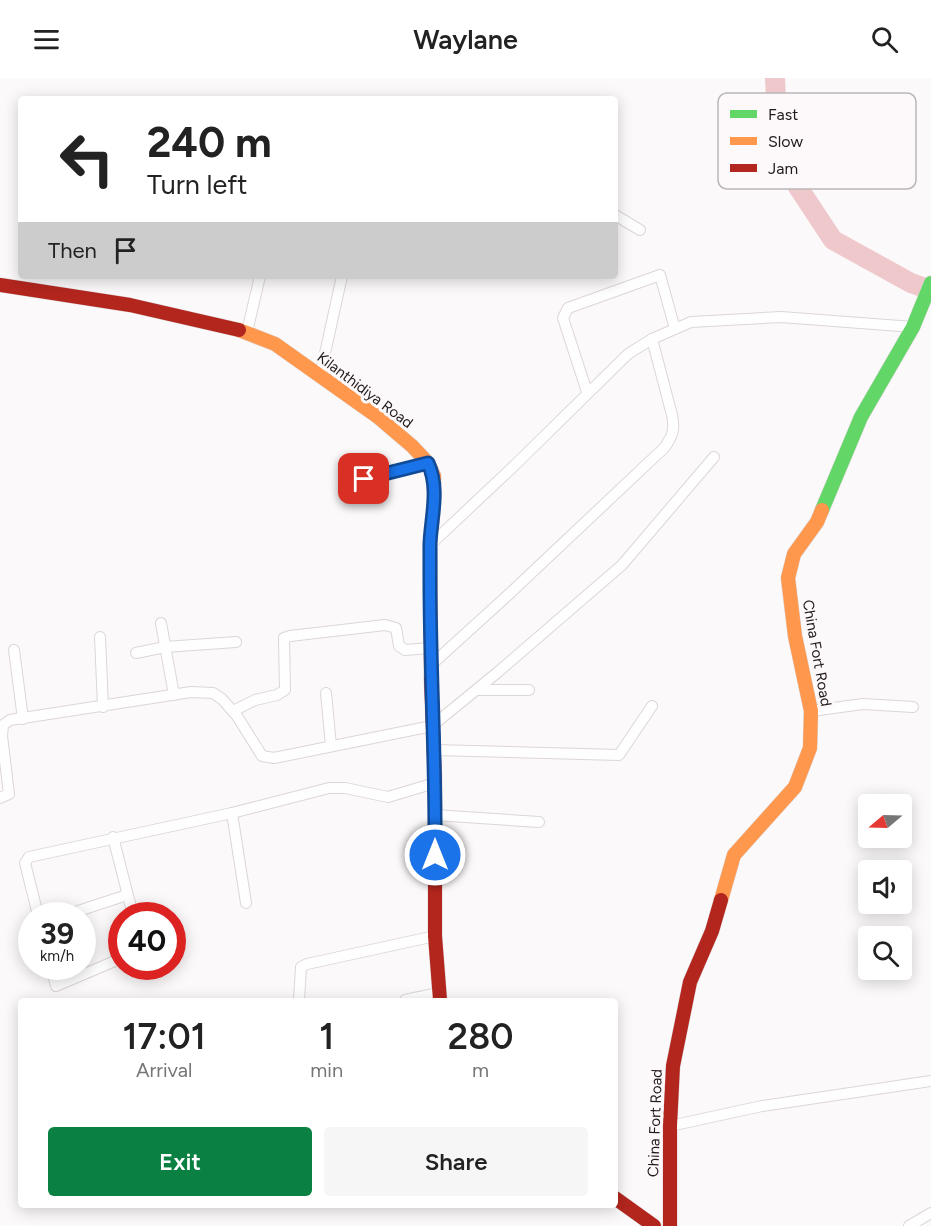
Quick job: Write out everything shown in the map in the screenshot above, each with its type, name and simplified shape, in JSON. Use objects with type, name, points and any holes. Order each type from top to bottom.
[{"type":"street","points":[[618,217],[640,230]]},
{"type":"street","points":[[587,392],[563,318],[567,308],[660,275],[675,329]]},
{"type":"street","points":[[247,332],[259,279]]},
{"type":"street","points":[[320,376],[341,279]]},
{"type":"street","name":"China Fort Road","points":[[670,1226],[670,1126],[673,1066],[690,982],[712,931],[734,855],[795,787],[810,748],[811,711],[795,636],[788,578],[794,554],[817,522],[861,417],[913,327],[931,283]]},
{"type":"street","name":"Kilanthidiya Road","points":[[0,285],[130,305],[247,332],[275,344],[378,417],[428,463]]},
{"type":"street","points":[[430,544],[516,464],[628,354],[652,339],[691,322],[781,317],[913,327]]},
{"type":"street","points":[[431,665],[664,448],[672,437],[674,425],[672,415],[652,339]]},
{"type":"street","points":[[0,798],[9,794],[2,736],[3,725],[10,720],[191,692],[213,693],[233,711],[262,756],[274,758],[432,726],[622,565],[714,457]]},
{"type":"street","points":[[350,479],[364,479],[428,463],[434,476],[430,544],[430,648],[432,726],[435,750],[435,936],[440,997]]},
{"type":"street","points":[[161,623],[174,695]]},
{"type":"street","points":[[233,711],[255,700],[277,695],[285,690],[284,638],[290,636],[385,626],[396,628],[399,646],[405,650],[430,648]]},
{"type":"street","points":[[100,636],[103,707]]},
{"type":"street","points":[[136,653],[165,647],[236,642]]},
{"type":"street","points":[[14,650],[23,719]]},
{"type":"street","points":[[477,690],[529,690]]},
{"type":"street","points":[[326,693],[331,746]]},
{"type":"street","points":[[811,711],[863,704],[913,707]]},
{"type":"street","points":[[435,750],[619,755],[652,706]]},
{"type":"street","points":[[35,902],[25,863],[29,857],[232,813],[329,788],[345,788],[388,797],[435,783]]},
{"type":"street","points":[[232,813],[246,903]]},
{"type":"street","points":[[435,815],[539,822]]},
{"type":"street","points":[[113,837],[129,902]]},
{"type":"street","points":[[96,905],[127,895]]},
{"type":"street","points":[[299,998],[301,967],[307,964],[435,936]]},
{"type":"street","points":[[54,980],[56,986],[70,980]]},
{"type":"street","points":[[670,1126],[762,1106],[931,1081]]},
{"type":"street","points":[[618,1200],[654,1226]]},
{"type":"street","points":[[909,1226],[931,1213]]},
{"type":"waterway","points":[[775,78],[776,93]]},
{"type":"waterway","points":[[799,189],[833,240],[911,283],[931,290]]},
{"type":"traffic: fast","points":[[822,510],[861,417],[913,327],[931,283]]},
{"type":"traffic: slow","points":[[239,330],[275,344],[378,417],[428,463],[434,476],[430,545],[431,679]]},
{"type":"traffic: slow","points":[[721,900],[734,855],[795,787],[810,748],[811,711],[795,636],[788,578],[794,554],[817,522],[822,510]]},
{"type":"traffic: jam","points":[[0,285],[130,305],[239,330]]},
{"type":"traffic: jam","points":[[431,679],[435,783],[435,936],[440,998]]},
{"type":"traffic: jam","points":[[670,1226],[670,1126],[673,1066],[690,982],[712,931],[721,900]]},
{"type":"traffic: jam","points":[[618,1200],[654,1226]]},
{"type":"route","points":[[364,479],[428,463],[434,476],[430,587],[432,726],[435,750],[435,855]]}]
